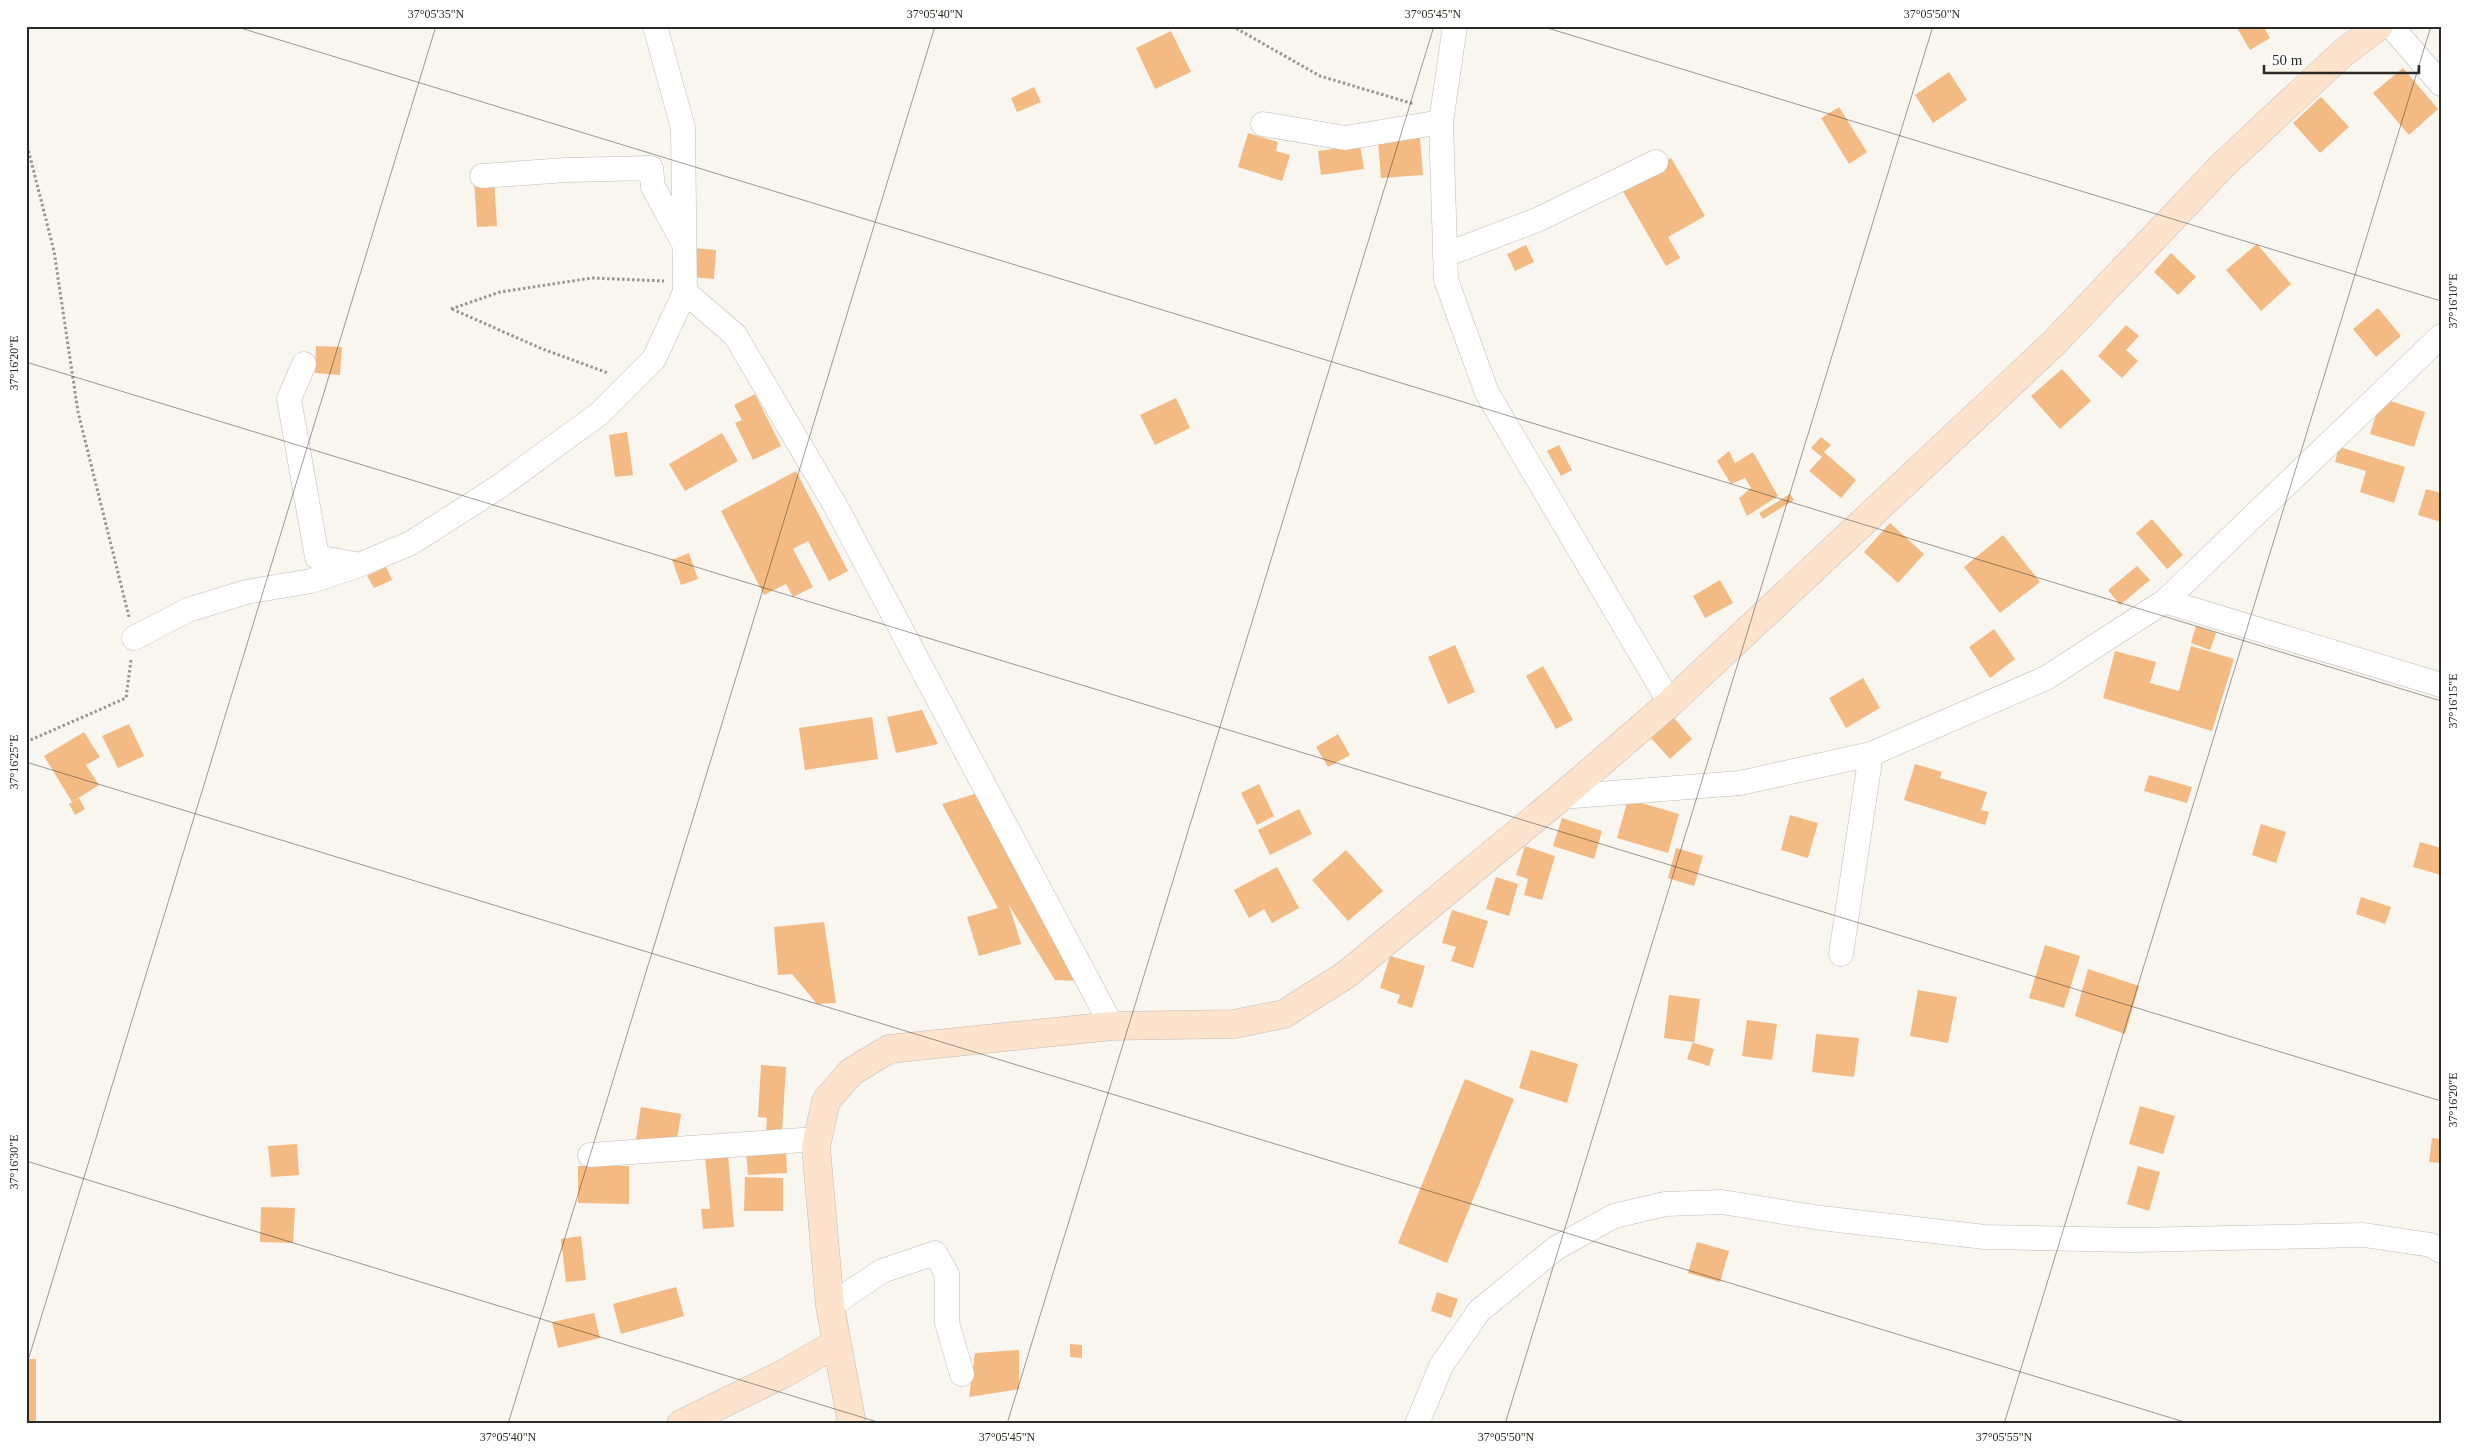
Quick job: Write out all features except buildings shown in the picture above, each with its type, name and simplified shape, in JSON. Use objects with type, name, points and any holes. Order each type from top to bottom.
[{"type":"street","points":[[134,638],[188,610],[246,592],[311,580],[359,565],[410,543],[500,486],[599,414],[654,359],[685,287],[683,128],[655,26]]},
{"type":"street","points":[[1455,26],[1442,116],[1446,280],[1487,393],[1670,703]]},
{"type":"street","points":[[852,1424],[830,1306],[816,1147],[826,1101],[851,1072],[890,1049],[1112,1026],[1234,1024],[1284,1014],[1347,974],[1561,797],[1670,703],[2053,344],[2222,166],[2343,53],[2379,26]]},
{"type":"street","points":[[2391,26],[2441,84]]},
{"type":"street","points":[[1263,124],[1345,138],[1442,116]]},
{"type":"street","points":[[1445,255],[1537,220],[1656,162]]},
{"type":"street","points":[[482,176],[566,170],[651,168],[653,187],[684,244]]},
{"type":"street","points":[[685,287],[735,335],[835,505],[1112,1026]]},
{"type":"street","points":[[1561,797],[1740,783],[1871,754],[2046,678],[2165,601],[2441,336]]},
{"type":"street","points":[[304,364],[289,399],[317,557],[359,565]]},
{"type":"street","points":[[2165,601],[2441,685]]},
{"type":"street","points":[[1841,954],[1871,754]]},
{"type":"street","points":[[590,1155],[818,1139]]},
{"type":"street","points":[[1418,1424],[1441,1366],[1478,1311],[1556,1248],[1614,1216],[1665,1204],[1722,1202],[1821,1218],[1985,1237],[2134,1240],[2364,1235],[2431,1245],[2441,1251]]},
{"type":"street","points":[[830,1306],[882,1271],[935,1253],[947,1274],[947,1323],[962,1374]]},
{"type":"street","points":[[681,1424],[785,1373],[836,1343]]},
{"type":"path","points":[[1232,26],[1320,76],[1442,116]]},
{"type":"path","points":[[26,141],[54,250],[78,412],[134,638],[126,698],[26,742]]},
{"type":"path","points":[[631,382],[540,348],[451,309],[500,292],[592,278],[685,287]]}]
